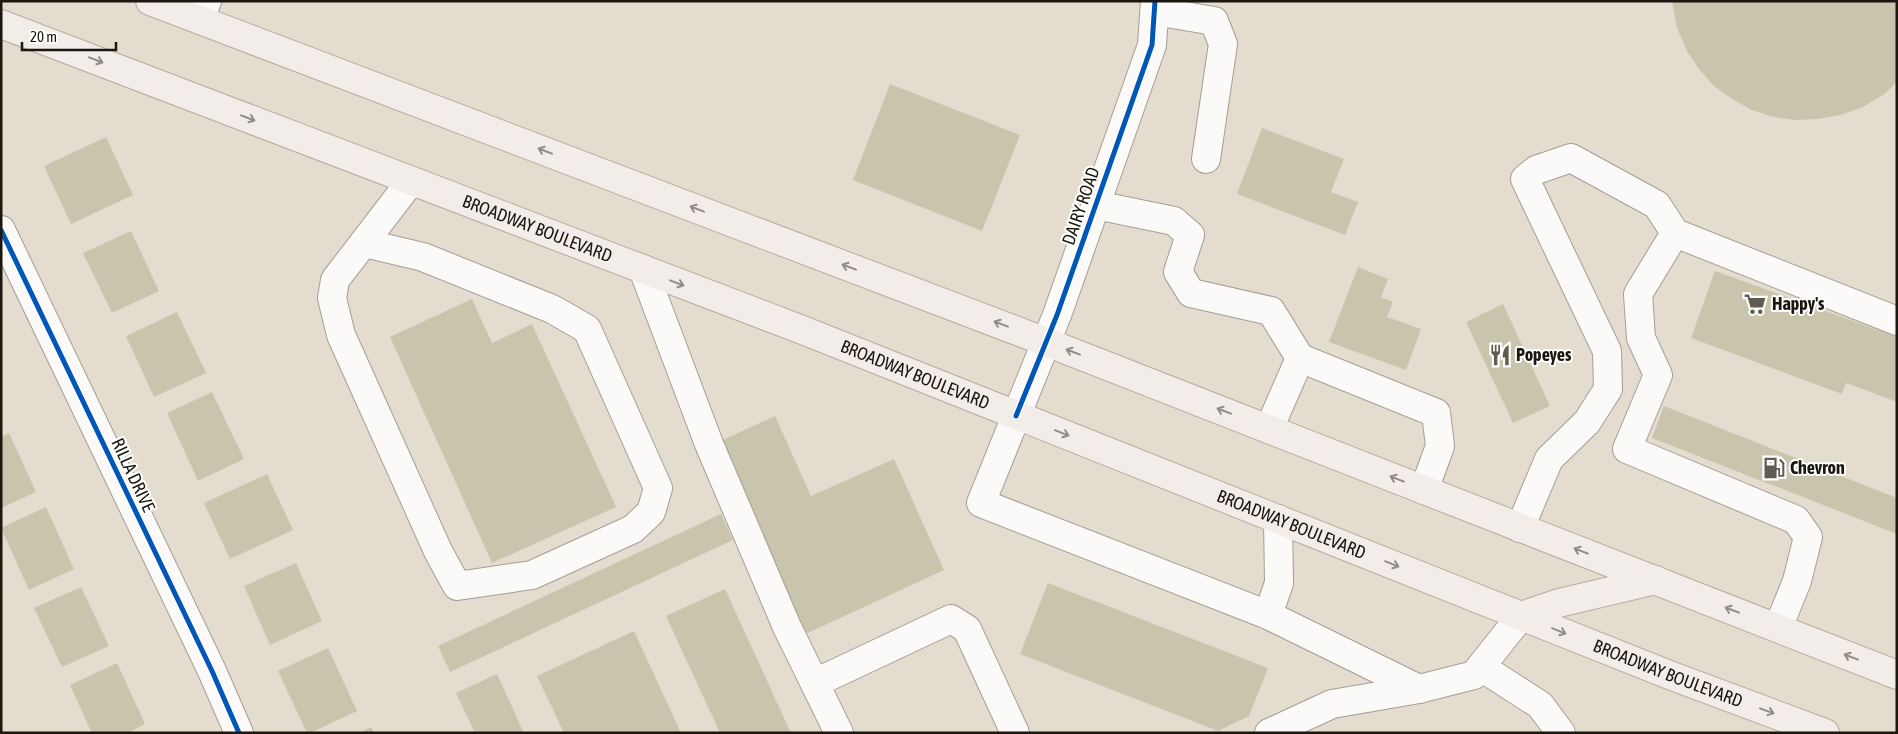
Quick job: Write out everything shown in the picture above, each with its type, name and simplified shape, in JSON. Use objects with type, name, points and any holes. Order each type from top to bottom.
[{"type":"main road","points":[[150,1],[204,11],[1897,675]]},
{"type":"main road","name":"BROADWAY BOULEVARD","points":[[1,24],[805,331],[1672,676],[1825,733]]},
{"type":"main road","points":[[1521,616],[1559,603],[1656,580]]},
{"type":"street","points":[[1155,6],[1214,21],[1223,44],[1206,159]]},
{"type":"street","name":"DAIRY ROAD","points":[[1155,6],[1152,45],[1096,205],[1046,342],[981,503],[1268,615]]},
{"type":"street","points":[[1520,528],[1549,458],[1587,422],[1608,389],[1606,351],[1525,179],[1536,170],[1572,158],[1657,205],[1675,233],[1897,321]]},
{"type":"street","points":[[364,243],[423,257],[552,309],[587,329],[658,488],[652,512],[633,529],[532,575],[457,586],[438,551],[341,335],[332,298],[335,280],[410,180]]},
{"type":"street","points":[[1096,205],[1174,221],[1190,235],[1178,272],[1191,292],[1271,311],[1300,358],[1436,413],[1440,446],[1424,490]]},
{"type":"street","name":"RILLA DRIVE","points":[[1,230],[208,662],[239,733]]},
{"type":"street","points":[[1675,233],[1638,294],[1641,338],[1658,375],[1627,449],[1796,520],[1808,537],[1797,581],[1778,628]]},
{"type":"street","points":[[643,269],[709,444],[787,627],[839,733]]},
{"type":"street","points":[[1270,429],[1300,358]]},
{"type":"street","points":[[1278,519],[1279,583],[1268,615],[1419,689]]},
{"type":"street","points":[[1269,733],[1332,704],[1419,689],[1474,675],[1521,616]]},
{"type":"street","points":[[814,683],[951,619],[967,629],[1015,733]]},
{"type":"street","points":[[1481,667],[1540,705],[1562,733]]},
{"type":"building","points":[[1672,1],[1897,1],[1897,82],[1883,95],[1861,108],[1840,115],[1818,119],[1795,120],[1773,117],[1752,110],[1714,86],[1699,69],[1687,51],[1677,28]]},
{"type":"building","points":[[890,84],[1020,135],[982,231],[853,180]]},
{"type":"building","points":[[1262,128],[1344,159],[1331,192],[1358,202],[1345,235],[1237,194]]},
{"type":"building","points":[[106,137],[133,195],[71,224],[44,166]]},
{"type":"building","points":[[131,231],[159,291],[112,313],[83,253]]},
{"type":"building","points":[[1358,267],[1388,279],[1381,297],[1393,302],[1387,317],[1421,329],[1406,370],[1329,342]]},
{"type":"building","name":"Happy's","points":[[1715,271],[1897,337],[1897,402],[1846,383],[1842,394],[1691,338]]},
{"type":"building","points":[[472,299],[492,343],[532,324],[616,507],[492,563],[390,337]]},
{"type":"building","points":[[1503,304],[1550,406],[1513,423],[1466,322]]},
{"type":"building","points":[[177,312],[206,373],[154,397],[126,336]]},
{"type":"building","points":[[212,392],[244,459],[198,481],[167,413]]},
{"type":"building","name":"Chevron","points":[[1664,406],[1897,498],[1897,534],[1652,438]]},
{"type":"building","points":[[775,416],[811,496],[894,459],[944,570],[799,637],[712,445]]},
{"type":"building","points":[[9,433],[36,492],[1,508],[1,437]]},
{"type":"building","points":[[267,474],[293,530],[230,559],[204,503]]},
{"type":"building","points":[[46,507],[74,569],[29,590],[1,528]]},
{"type":"building","points":[[721,514],[733,540],[450,672],[438,646]]},
{"type":"building","points":[[296,563],[322,621],[270,645],[244,586]]},
{"type":"building","points":[[1048,583],[1268,668],[1249,716],[1218,731],[1020,654]]},
{"type":"building","points":[[81,587],[109,646],[62,667],[34,608]]},
{"type":"building","points":[[725,589],[791,733],[720,733],[666,616]]},
{"type":"building","points":[[634,631],[681,733],[564,733],[537,676]]},
{"type":"building","points":[[328,648],[357,711],[307,733],[278,671]]},
{"type":"building","points":[[117,663],[145,724],[127,733],[92,733],[70,685]]},
{"type":"building","points":[[497,674],[524,733],[475,733],[456,693]]},
{"type":"building","points":[[371,727],[374,733],[359,733]]},
{"type":"cycle path","points":[[1016,416],[1057,315],[1152,45],[1155,1]]},
{"type":"cycle path","points":[[1,230],[212,671],[239,733]]},
{"type":"place","name":"Happy's","points":[[1755,304]]},
{"type":"place","name":"Popeyes","points":[[1500,355]]},
{"type":"place","name":"Chevron","points":[[1774,468]]}]
